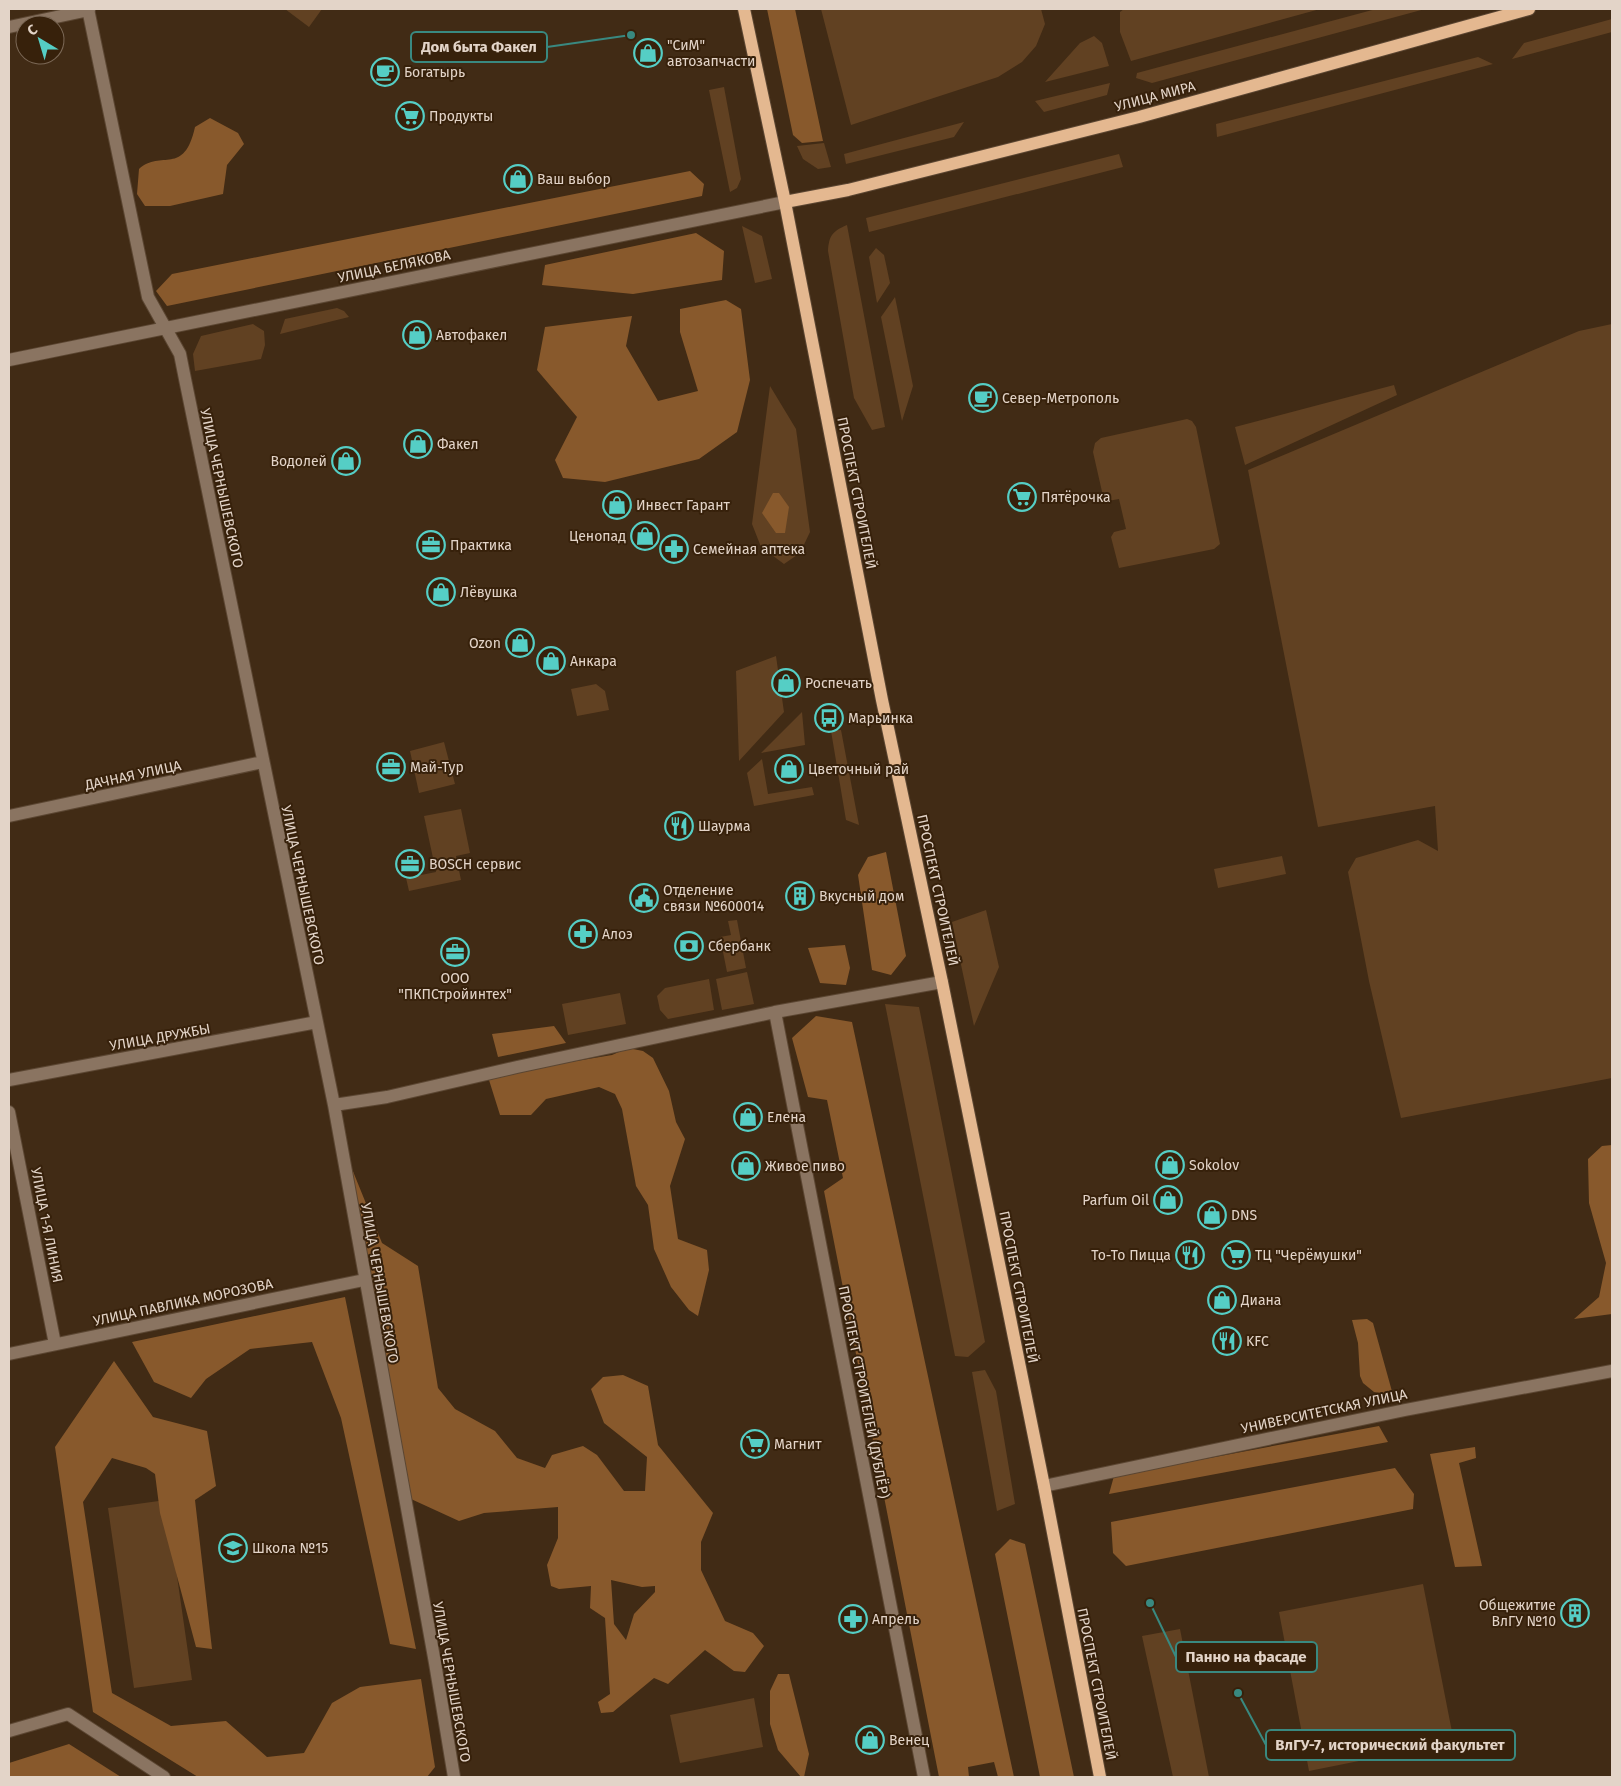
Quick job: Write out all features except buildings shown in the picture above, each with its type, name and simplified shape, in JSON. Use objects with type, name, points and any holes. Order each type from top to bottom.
[{"type":"main road","name":"ПРОСПЕКТ СТРОИТЕЛЕЙ","points":[[744,9],[785,202],[882,700],[942,982],[1044,1486],[1100,1777]]},
{"type":"main road","name":"УЛИЦА МИРА","points":[[785,202],[848,190],[1139,117],[1529,9]]},
{"type":"street","points":[[9,27],[89,10]]},
{"type":"street","name":"УЛИЦА ЧЕРНЫШЕВСКОГО","points":[[89,10],[148,297],[180,354],[334,1105],[454,1777]]},
{"type":"street","name":"УЛИЦА БЕЛЯКОВА","points":[[9,360],[785,202]]},
{"type":"street","name":"ДАЧНАЯ УЛИЦА","points":[[9,816],[263,762]]},
{"type":"street","points":[[334,1105],[387,1097],[775,1012],[942,982]]},
{"type":"street","name":"ПРОСПЕКТ СТРОИТЕЛЕЙ (ДУБЛЁР)","points":[[775,1012],[924,1777]]},
{"type":"street","name":"УЛИЦА ДРУЖБЫ","points":[[9,1080],[316,1022]]},
{"type":"street","name":"УЛИЦА 1-Я ЛИНИЯ","points":[[9,1112],[55,1344]]},
{"type":"street","name":"УЛИЦА ПАВЛИКА МОРОЗОВА","points":[[9,1354],[364,1280]]},
{"type":"street","name":"УНИВЕРСИТЕТСКАЯ УЛИЦА","points":[[1044,1486],[1405,1410],[1612,1371]]},
{"type":"street","points":[[9,1731],[68,1714],[164,1777]]},
{"type":"shaded area","points":[[285,9],[322,9],[309,27]]},
{"type":"shaded area","points":[[767,9],[795,9],[823,141],[802,143],[793,135]]},
{"type":"shaded area","points":[[821,9],[1041,9],[1045,24],[1036,46],[1022,62],[998,77],[851,125]]},
{"type":"shaded area","points":[[1124,9],[1320,9],[1131,61],[1120,32],[1120,12]]},
{"type":"shaded area","points":[[1376,9],[1425,9],[1152,83],[1136,78],[1137,73]]},
{"type":"shaded area","points":[[1612,19],[1612,32],[1512,59],[1524,43]]},
{"type":"shaded area","points":[[1094,36],[1102,43],[1109,66],[1045,82],[1080,43]]},
{"type":"shaded area","points":[[1478,57],[1493,64],[1217,137],[1216,124]]},
{"type":"shaded area","points":[[1110,83],[1107,95],[1044,112],[1035,101]]},
{"type":"shaded area","points":[[724,87],[741,179],[737,188],[730,192],[709,90]]},
{"type":"shaded area","points":[[210,118],[238,133],[244,144],[227,165],[223,194],[170,206],[145,206],[137,194],[139,169],[155,161],[178,157],[185,152],[195,127]]},
{"type":"shaded area","points":[[964,122],[954,137],[846,164],[844,154]]},
{"type":"shaded area","points":[[824,143],[831,167],[818,169],[803,159],[797,146]]},
{"type":"shaded area","points":[[1119,154],[1123,167],[869,232],[866,218]]},
{"type":"shaded area","points":[[690,171],[704,184],[702,196],[167,306],[156,291],[172,274]]},
{"type":"shaded area","points":[[847,225],[885,427],[872,430],[854,398],[828,251],[829,241],[833,234],[838,229]]},
{"type":"shaded area","points":[[742,226],[762,236],[772,279],[755,283]]},
{"type":"shaded area","points":[[696,233],[724,251],[722,280],[633,294],[542,285],[545,265]]},
{"type":"shaded area","points":[[876,248],[884,255],[890,283],[877,303],[869,257]]},
{"type":"shaded area","points":[[895,297],[913,386],[902,421],[881,317]]},
{"type":"shaded area","points":[[726,300],[741,309],[750,380],[737,432],[699,459],[605,482],[563,478],[555,460],[577,417],[537,370],[545,327],[632,316],[626,346],[658,401],[698,391],[680,332],[680,309]]},
{"type":"shaded area","points":[[337,308],[344,311],[349,317],[280,334],[285,319]]},
{"type":"shaded area","points":[[253,324],[264,331],[265,345],[261,359],[195,371],[193,354],[201,336]]},
{"type":"shaded area","points":[[1612,324],[1612,1078],[1401,1118],[1369,981],[1348,872],[1356,858],[1418,840],[1438,851],[1435,806],[1318,827],[1248,470],[1579,331]]},
{"type":"shaded area","points":[[1394,385],[1397,395],[1245,465],[1235,427]]},
{"type":"shaded area","points":[[770,386],[796,429],[810,532],[800,553],[784,564],[761,547],[752,524]]},
{"type":"shaded area","points":[[1187,419],[1192,421],[1196,427],[1220,544],[1214,549],[1119,568],[1111,537],[1114,532],[1126,529],[1119,499],[1108,501],[1103,496],[1093,452],[1095,443],[1101,438]]},
{"type":"shaded area","points":[[773,493],[779,493],[789,507],[785,533],[776,533],[762,513]]},
{"type":"shaded area","points":[[776,656],[784,712],[739,761],[736,671]]},
{"type":"shaded area","points":[[596,684],[605,691],[609,710],[577,716],[571,689]]},
{"type":"shaded area","points":[[802,712],[805,745],[761,753]]},
{"type":"shaded area","points":[[841,730],[859,825],[846,820],[831,731]]},
{"type":"shaded area","points":[[444,742],[455,784],[419,793],[410,751]]},
{"type":"shaded area","points":[[762,759],[768,794],[812,787],[814,795],[754,806],[747,773]]},
{"type":"shaded area","points":[[461,809],[470,853],[456,856],[461,880],[409,891],[406,878],[436,872],[424,816]]},
{"type":"shaded area","points":[[886,852],[906,956],[891,975],[872,970],[858,875],[868,857]]},
{"type":"shaded area","points":[[1282,856],[1286,874],[1218,888],[1214,869]]},
{"type":"shaded area","points":[[986,910],[999,967],[974,1026],[952,922]]},
{"type":"shaded area","points":[[737,920],[746,968],[727,972],[720,937],[731,935],[728,921]]},
{"type":"shaded area","points":[[845,945],[850,968],[846,985],[820,983],[808,948]]},
{"type":"shaded area","points":[[747,972],[754,1004],[722,1010],[716,979]]},
{"type":"shaded area","points":[[709,979],[714,1010],[668,1019],[660,1010],[657,996],[665,988]]},
{"type":"shaded area","points":[[620,993],[626,1024],[568,1035],[562,1004]]},
{"type":"shaded area","points":[[885,1004],[919,1007],[985,1342],[968,1357],[955,1356]]},
{"type":"shaded area","points":[[816,1016],[852,1022],[1014,1777],[998,1777],[994,1762],[968,1767],[969,1777],[939,1777],[824,1191],[843,1178],[827,1100],[808,1097],[792,1038]]},
{"type":"shaded area","points":[[554,1026],[566,1043],[498,1057],[492,1034]]},
{"type":"shaded area","points":[[628,1048],[643,1051],[653,1058],[669,1091],[676,1122],[685,1139],[670,1186],[678,1239],[707,1250],[709,1270],[698,1316],[689,1310],[671,1287],[654,1249],[648,1205],[636,1186],[622,1109],[615,1094],[599,1087],[546,1099],[531,1115],[500,1115],[489,1080],[540,1067],[612,1055]]},
{"type":"shaded area","points":[[1612,1145],[1612,1314],[1574,1319],[1599,1297],[1606,1263],[1589,1203],[1588,1159],[1602,1146]]},
{"type":"shaded area","points":[[348,1159],[382,1243],[418,1266],[438,1388],[455,1409],[495,1431],[517,1458],[545,1468],[552,1455],[583,1446],[597,1455],[624,1491],[645,1491],[647,1457],[604,1423],[591,1389],[603,1377],[623,1375],[648,1386],[658,1445],[713,1513],[701,1542],[701,1570],[725,1621],[753,1633],[764,1646],[745,1672],[734,1671],[705,1650],[668,1684],[654,1678],[613,1712],[601,1713],[598,1702],[610,1694],[605,1618],[590,1608],[591,1586],[559,1589],[551,1586],[547,1565],[558,1538],[558,1507],[484,1513],[459,1521],[411,1499]],"holes":[[[611,1580],[642,1587],[655,1586],[655,1592],[634,1614],[626,1640],[614,1624]]]},
{"type":"shaded area","points":[[345,1297],[416,1649],[390,1644],[341,1418],[312,1342],[250,1349],[206,1379],[191,1398],[154,1382],[132,1342]]},
{"type":"shaded area","points":[[1367,1319],[1373,1323],[1393,1395],[1374,1392],[1363,1383],[1360,1376],[1358,1343],[1352,1320]]},
{"type":"shaded area","points":[[114,1361],[153,1417],[207,1431],[216,1486],[195,1500],[212,1649],[196,1647],[160,1513],[155,1474],[146,1468],[112,1458],[83,1502],[112,1693],[171,1726],[226,1721],[267,1757],[304,1753],[332,1703],[360,1687],[421,1679],[435,1767],[427,1777],[198,1777],[93,1712],[55,1447]]},
{"type":"shaded area","points":[[985,1370],[996,1391],[1015,1504],[997,1511],[972,1372]]},
{"type":"shaded area","points":[[1379,1426],[1388,1442],[1109,1494],[1114,1476]]},
{"type":"shaded area","points":[[1475,1447],[1476,1458],[1459,1463],[1482,1566],[1455,1567],[1430,1454]]},
{"type":"shaded area","points":[[1395,1468],[1414,1494],[1413,1509],[1126,1566],[1113,1553],[1111,1522]]},
{"type":"shaded area","points":[[166,1500],[192,1680],[134,1688],[108,1508]]},
{"type":"shaded area","points":[[1010,1539],[1025,1544],[1074,1777],[1040,1777],[995,1554]]},
{"type":"shaded area","points":[[1423,1584],[1454,1742],[1309,1771],[1279,1612]]},
{"type":"shaded area","points":[[1180,1629],[1209,1777],[1173,1777],[1142,1636]]},
{"type":"shaded area","points":[[778,1674],[789,1674],[809,1754],[804,1777],[801,1777],[778,1750],[770,1724],[770,1691]]},
{"type":"shaded area","points":[[754,1698],[763,1747],[680,1763],[670,1715]]},
{"type":"shaded area","points":[[69,1744],[121,1777],[9,1777],[9,1763]]},
{"type":"place","name":"Дом быта Факел","points":[[631,35]]},
{"type":"place","name":"\"СиМ\" автозапчасти","points":[[648,53]]},
{"type":"place","name":"Богатырь","points":[[385,72]]},
{"type":"place","name":"Продукты","points":[[410,116]]},
{"type":"place","name":"Ваш выбор","points":[[518,179]]},
{"type":"place","name":"Автофакел","points":[[417,335]]},
{"type":"place","name":"Север-Метрополь","points":[[983,398]]},
{"type":"place","name":"Факел","points":[[418,444]]},
{"type":"place","name":"Водолей","points":[[346,461]]},
{"type":"place","name":"Пятёрочка","points":[[1022,497]]},
{"type":"place","name":"Инвест Гарант","points":[[617,505]]},
{"type":"place","name":"Ценопад","points":[[645,536]]},
{"type":"place","name":"Практика","points":[[431,545]]},
{"type":"place","name":"Семейная аптека","points":[[674,549]]},
{"type":"place","name":"Лёвушка","points":[[441,592]]},
{"type":"place","name":"Ozon","points":[[520,643]]},
{"type":"place","name":"Анкара","points":[[551,661]]},
{"type":"place","name":"Роспечать","points":[[786,683]]},
{"type":"place","name":"Марьинка","points":[[829,718]]},
{"type":"place","name":"Май-Тур","points":[[391,767]]},
{"type":"place","name":"Цветочный рай","points":[[789,769]]},
{"type":"place","name":"Шаурма","points":[[679,826]]},
{"type":"place","name":"BOSCH сервис","points":[[410,864]]},
{"type":"place","name":"Вкусный дом","points":[[800,896]]},
{"type":"place","name":"Отделение связи №600014","points":[[644,898]]},
{"type":"place","name":"Алоэ","points":[[583,934]]},
{"type":"place","name":"Сбербанк","points":[[689,946]]},
{"type":"place","name":"ООО \"ПКПСтройинтех\"","points":[[455,952]]},
{"type":"place","name":"Елена","points":[[748,1117]]},
{"type":"place","name":"Sokolov","points":[[1170,1165]]},
{"type":"place","name":"Живое пиво","points":[[746,1166]]},
{"type":"place","name":"Parfum Oil","points":[[1168,1200]]},
{"type":"place","name":"DNS","points":[[1212,1215]]},
{"type":"place","name":"То-То Пицца","points":[[1190,1255]]},
{"type":"place","name":"ТЦ \"Черёмушки\"","points":[[1236,1255]]},
{"type":"place","name":"Диана","points":[[1222,1300]]},
{"type":"place","name":"KFC","points":[[1227,1341]]},
{"type":"place","name":"Магнит","points":[[755,1444]]},
{"type":"place","name":"Школа №15","points":[[233,1548]]},
{"type":"place","name":"Панно на фасаде","points":[[1150,1603]]},
{"type":"place","name":"Общежитие ВлГУ №10","points":[[1575,1613]]},
{"type":"place","name":"Апрель","points":[[853,1619]]},
{"type":"place","name":"ВлГУ-7, исторический факультет","points":[[1238,1693]]},
{"type":"place","name":"Венец","points":[[870,1740]]}]
